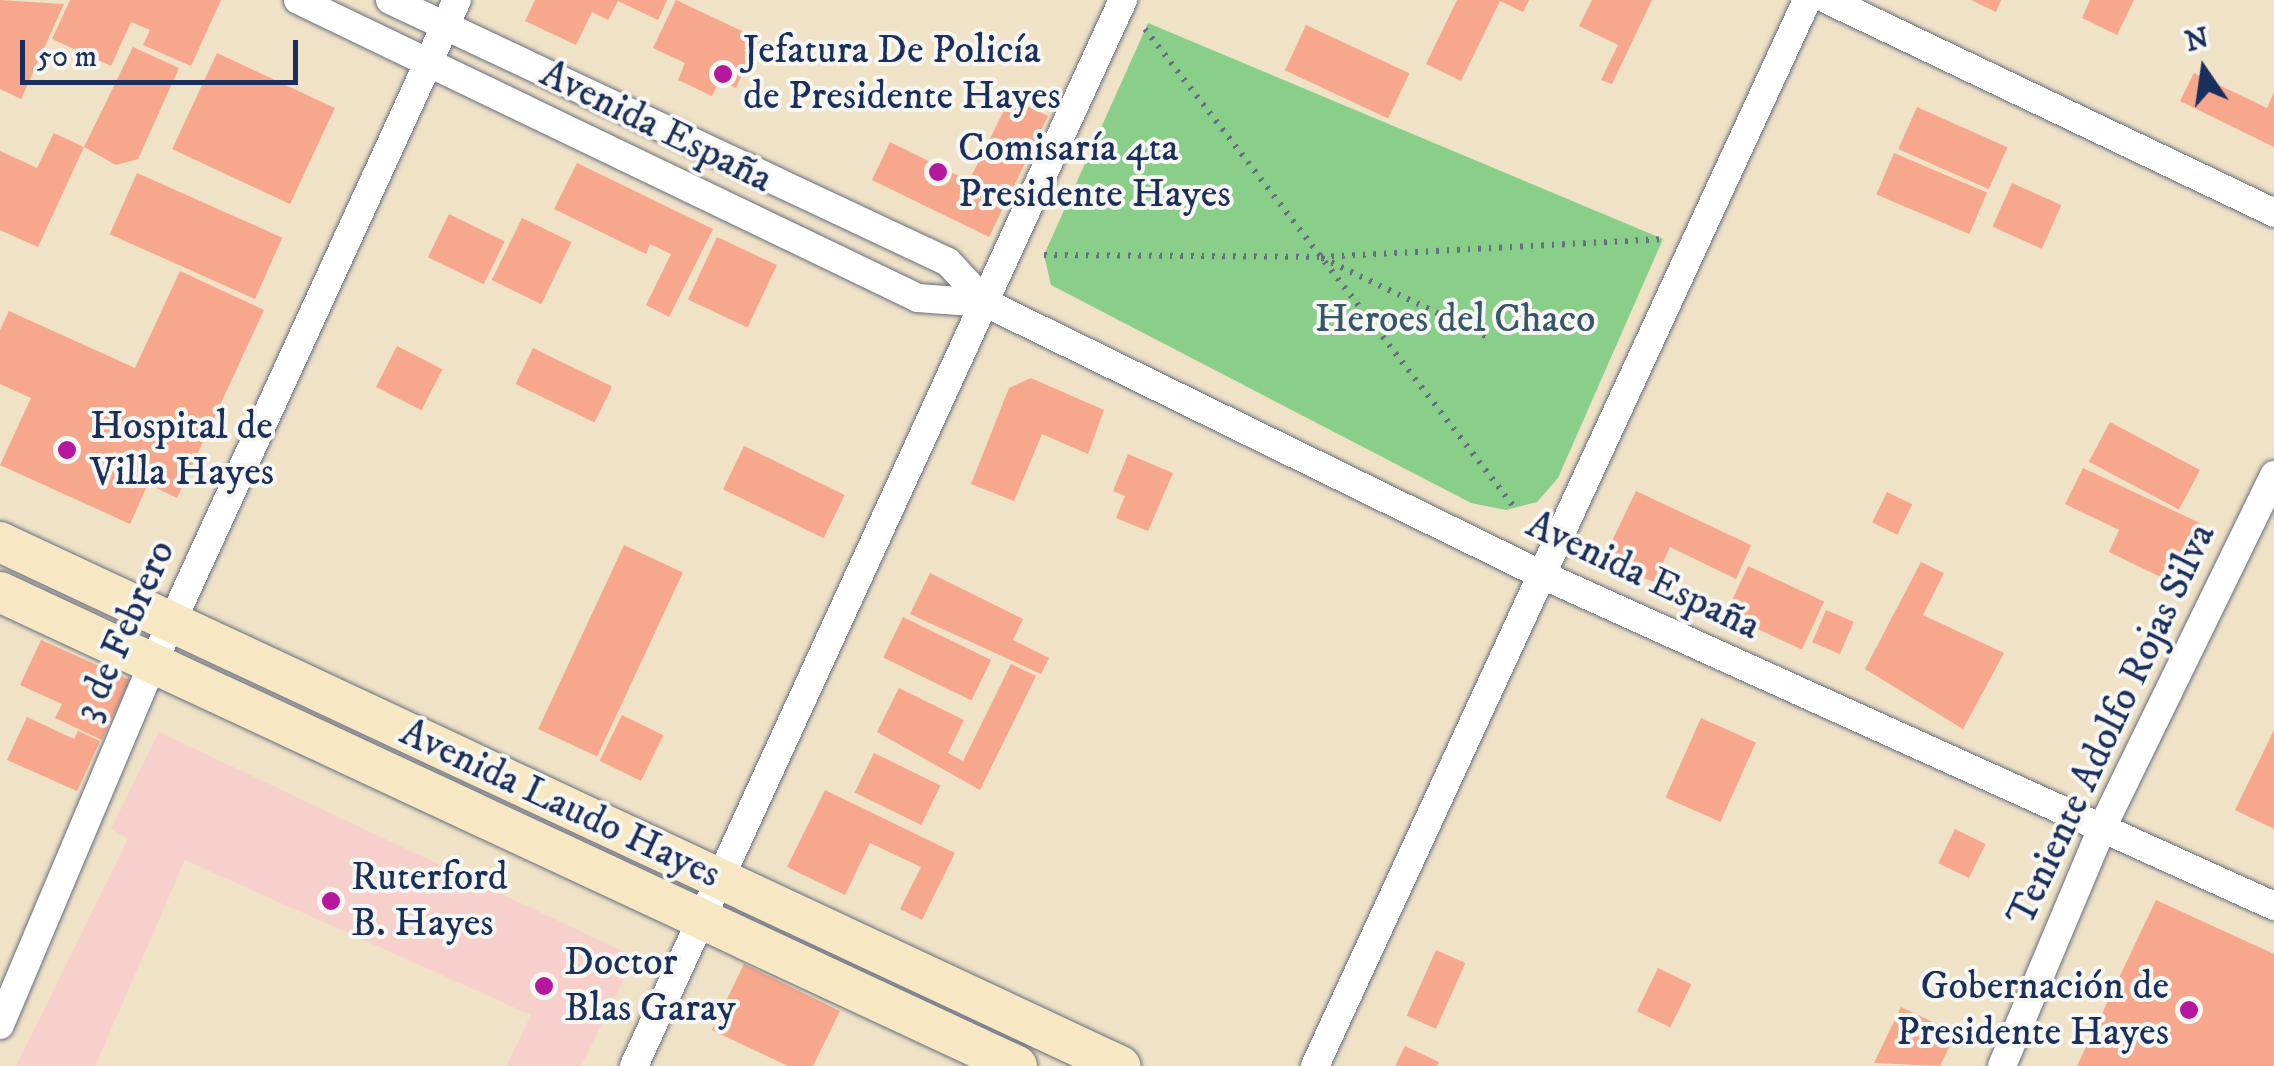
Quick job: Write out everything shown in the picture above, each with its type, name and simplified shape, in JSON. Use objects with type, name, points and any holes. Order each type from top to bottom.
[{"type":"street","name":"Avenida España","points":[[298,0],[918,298],[986,303]]},
{"type":"street","name":"Avenida España","points":[[390,0],[451,12],[948,262],[986,303],[1538,573],[2274,906]]},
{"type":"street","points":[[634,1066],[698,917],[720,880],[1123,0]]},
{"type":"street","points":[[1315,1066],[1538,573],[1807,0]]},
{"type":"street","points":[[1828,0],[2274,213]]},
{"type":"street","name":"3 de Febrero","points":[[0,1025],[172,620],[451,12]]},
{"type":"street","name":"Teniente Adolfo Rojas Silva","points":[[2002,1066],[2101,830],[2274,475]]},
{"type":"street","name":"Avenida Laudo Hayes","points":[[0,542],[1120,1066]]},
{"type":"street","name":"Avenida Laudo Hayes","points":[[0,592],[1017,1066]]},
{"type":"path","points":[[1145,29],[1515,508]]},
{"type":"path","points":[[1044,255],[1320,257],[1663,239]]},
{"type":"path","points":[[1320,257],[1492,339]]},
{"type":"shaded area","name":"Ruterford B. Hayes","points":[[159,732],[635,957],[581,1066],[506,1066],[531,1015],[185,860],[95,1066],[16,1066],[128,839],[111,829]]},
{"type":"green space","name":"Heroes del Chaco","points":[[1148,23],[1663,239],[1558,478],[1537,502],[1506,510],[1471,503],[1051,285],[1044,255]]},
{"type":"building","points":[[0,0],[64,4],[21,99],[0,89]]},
{"type":"building","points":[[70,0],[221,0],[191,66],[143,45],[150,30],[131,22],[111,66],[52,39]]},
{"type":"building","points":[[535,0],[667,0],[658,20],[618,1],[608,20],[592,12],[576,45],[525,21]]},
{"type":"building","points":[[676,0],[759,39],[736,88],[720,80],[712,96],[678,80],[685,63],[653,48]]},
{"type":"building","points":[[1457,0],[1529,0],[1523,12],[1500,1],[1461,81],[1426,64]]},
{"type":"building","points":[[1592,0],[1652,0],[1612,84],[1601,80],[1618,45],[1579,26]]},
{"type":"building","points":[[1971,0],[2001,0],[1996,12]]},
{"type":"building","points":[[2090,0],[2134,0],[2117,35],[2082,18]]},
{"type":"building","points":[[1306,25],[1409,73],[1388,118],[1285,70]]},
{"type":"building","points":[[133,47],[179,68],[138,159],[116,165],[84,147]]},
{"type":"building","points":[[217,53],[335,108],[290,204],[172,149]]},
{"type":"building","points":[[2194,73],[2267,108],[2274,92],[2274,147],[2180,101]]},
{"type":"building","points":[[1010,98],[1048,116],[989,237],[872,180],[890,142],[969,181]]},
{"type":"building","points":[[1917,107],[2007,147],[1989,189],[1898,149]]},
{"type":"building","points":[[54,133],[84,147],[38,247],[0,230],[0,151],[37,168]]},
{"type":"building","points":[[1894,153],[1987,192],[1969,234],[1876,194]]},
{"type":"building","points":[[577,163],[713,229],[669,317],[646,305],[671,254],[650,244],[646,254],[554,209]]},
{"type":"building","points":[[137,173],[282,238],[255,299],[110,234]]},
{"type":"building","points":[[2012,183],[2061,205],[2042,249],[1992,227]]},
{"type":"building","points":[[449,214],[505,241],[484,284],[428,257]]},
{"type":"building","points":[[522,218],[571,242],[541,304],[492,280]]},
{"type":"building","points":[[717,237],[777,265],[748,327],[688,300]]},
{"type":"building","points":[[180,271],[264,310],[177,498],[148,484],[130,524],[0,465],[31,398],[0,384],[0,330],[9,311],[135,368]]},
{"type":"building","points":[[397,346],[442,369],[422,410],[376,387]]},
{"type":"building","points":[[533,348],[612,387],[595,423],[515,384]]},
{"type":"building","points":[[1031,378],[1104,410],[1088,454],[1042,434],[1014,501],[971,484],[1009,388]]},
{"type":"building","points":[[2110,422],[2200,470],[2179,510],[2089,462]]},
{"type":"building","points":[[744,446],[845,495],[824,538],[723,489]]},
{"type":"building","points":[[1128,454],[1173,473],[1148,531],[1116,518],[1125,496],[1113,491]]},
{"type":"building","points":[[2083,468],[2204,525],[2175,584],[2109,552],[2119,530],[2065,504]]},
{"type":"building","points":[[1636,491],[1751,545],[1736,579],[1670,547],[1654,582],[1622,569],[1611,543]]},
{"type":"building","points":[[1887,492],[1912,504],[1897,535],[1872,523]]},
{"type":"building","points":[[624,545],[683,572],[597,756],[538,729]]},
{"type":"building","points":[[1921,562],[1944,573],[1923,615],[2004,653],[1963,729],[1865,669]]},
{"type":"building","points":[[1748,566],[1824,601],[1802,650],[1726,614]]},
{"type":"building","points":[[930,573],[1023,619],[1013,640],[1049,658],[1041,674],[910,614]]},
{"type":"building","points":[[1826,610],[1854,622],[1840,654],[1812,642]]},
{"type":"building","points":[[903,617],[991,660],[971,700],[883,657]]},
{"type":"building","points":[[41,640],[130,680],[102,740],[55,718],[62,704],[20,685]]},
{"type":"building","points":[[1011,664],[1036,676],[980,790],[877,732],[899,688],[964,720],[948,753],[963,761]]},
{"type":"building","points":[[622,715],[663,735],[641,781],[600,761]]},
{"type":"building","points":[[27,717],[74,739],[78,731],[100,741],[77,791],[7,760]]},
{"type":"building","points":[[1701,718],[1756,742],[1720,822],[1666,797]]},
{"type":"building","points":[[2274,730],[2274,829],[2235,810]]},
{"type":"building","points":[[874,753],[941,785],[921,825],[855,793]]},
{"type":"building","points":[[825,790],[955,853],[922,920],[900,909],[921,867],[870,843],[845,895],[787,867]]},
{"type":"building","points":[[1955,829],[1986,844],[1969,878],[1938,863]]},
{"type":"building","name":"Gobernación de Presidente Hayes","points":[[2156,900],[2274,954],[2274,1066],[2077,1066]]},
{"type":"building","points":[[1436,950],[1465,963],[1436,1029],[1407,1016]]},
{"type":"building","points":[[744,964],[840,1011],[813,1066],[788,1066],[712,1030]]},
{"type":"building","points":[[1658,968],[1691,984],[1670,1027],[1637,1011]]},
{"type":"building","points":[[1901,1007],[1956,1033],[1940,1066],[1874,1063]]},
{"type":"building","points":[[1405,1046],[1439,1062],[1437,1066],[1395,1066]]},
{"type":"place","name":"Jefatura De Policía de Presidente Hayes","points":[[723,74]]},
{"type":"place","name":"Comisaría 4ta Presidente Hayes","points":[[938,172]]},
{"type":"place","name":"Hospital de Villa Hayes","points":[[67,450]]},
{"type":"place","name":"Ruterford B. Hayes","points":[[331,901]]},
{"type":"place","name":"Doctor Blas Garay","points":[[544,986]]},
{"type":"place","name":"Gobernación de Presidente Hayes","points":[[2189,1010]]}]
